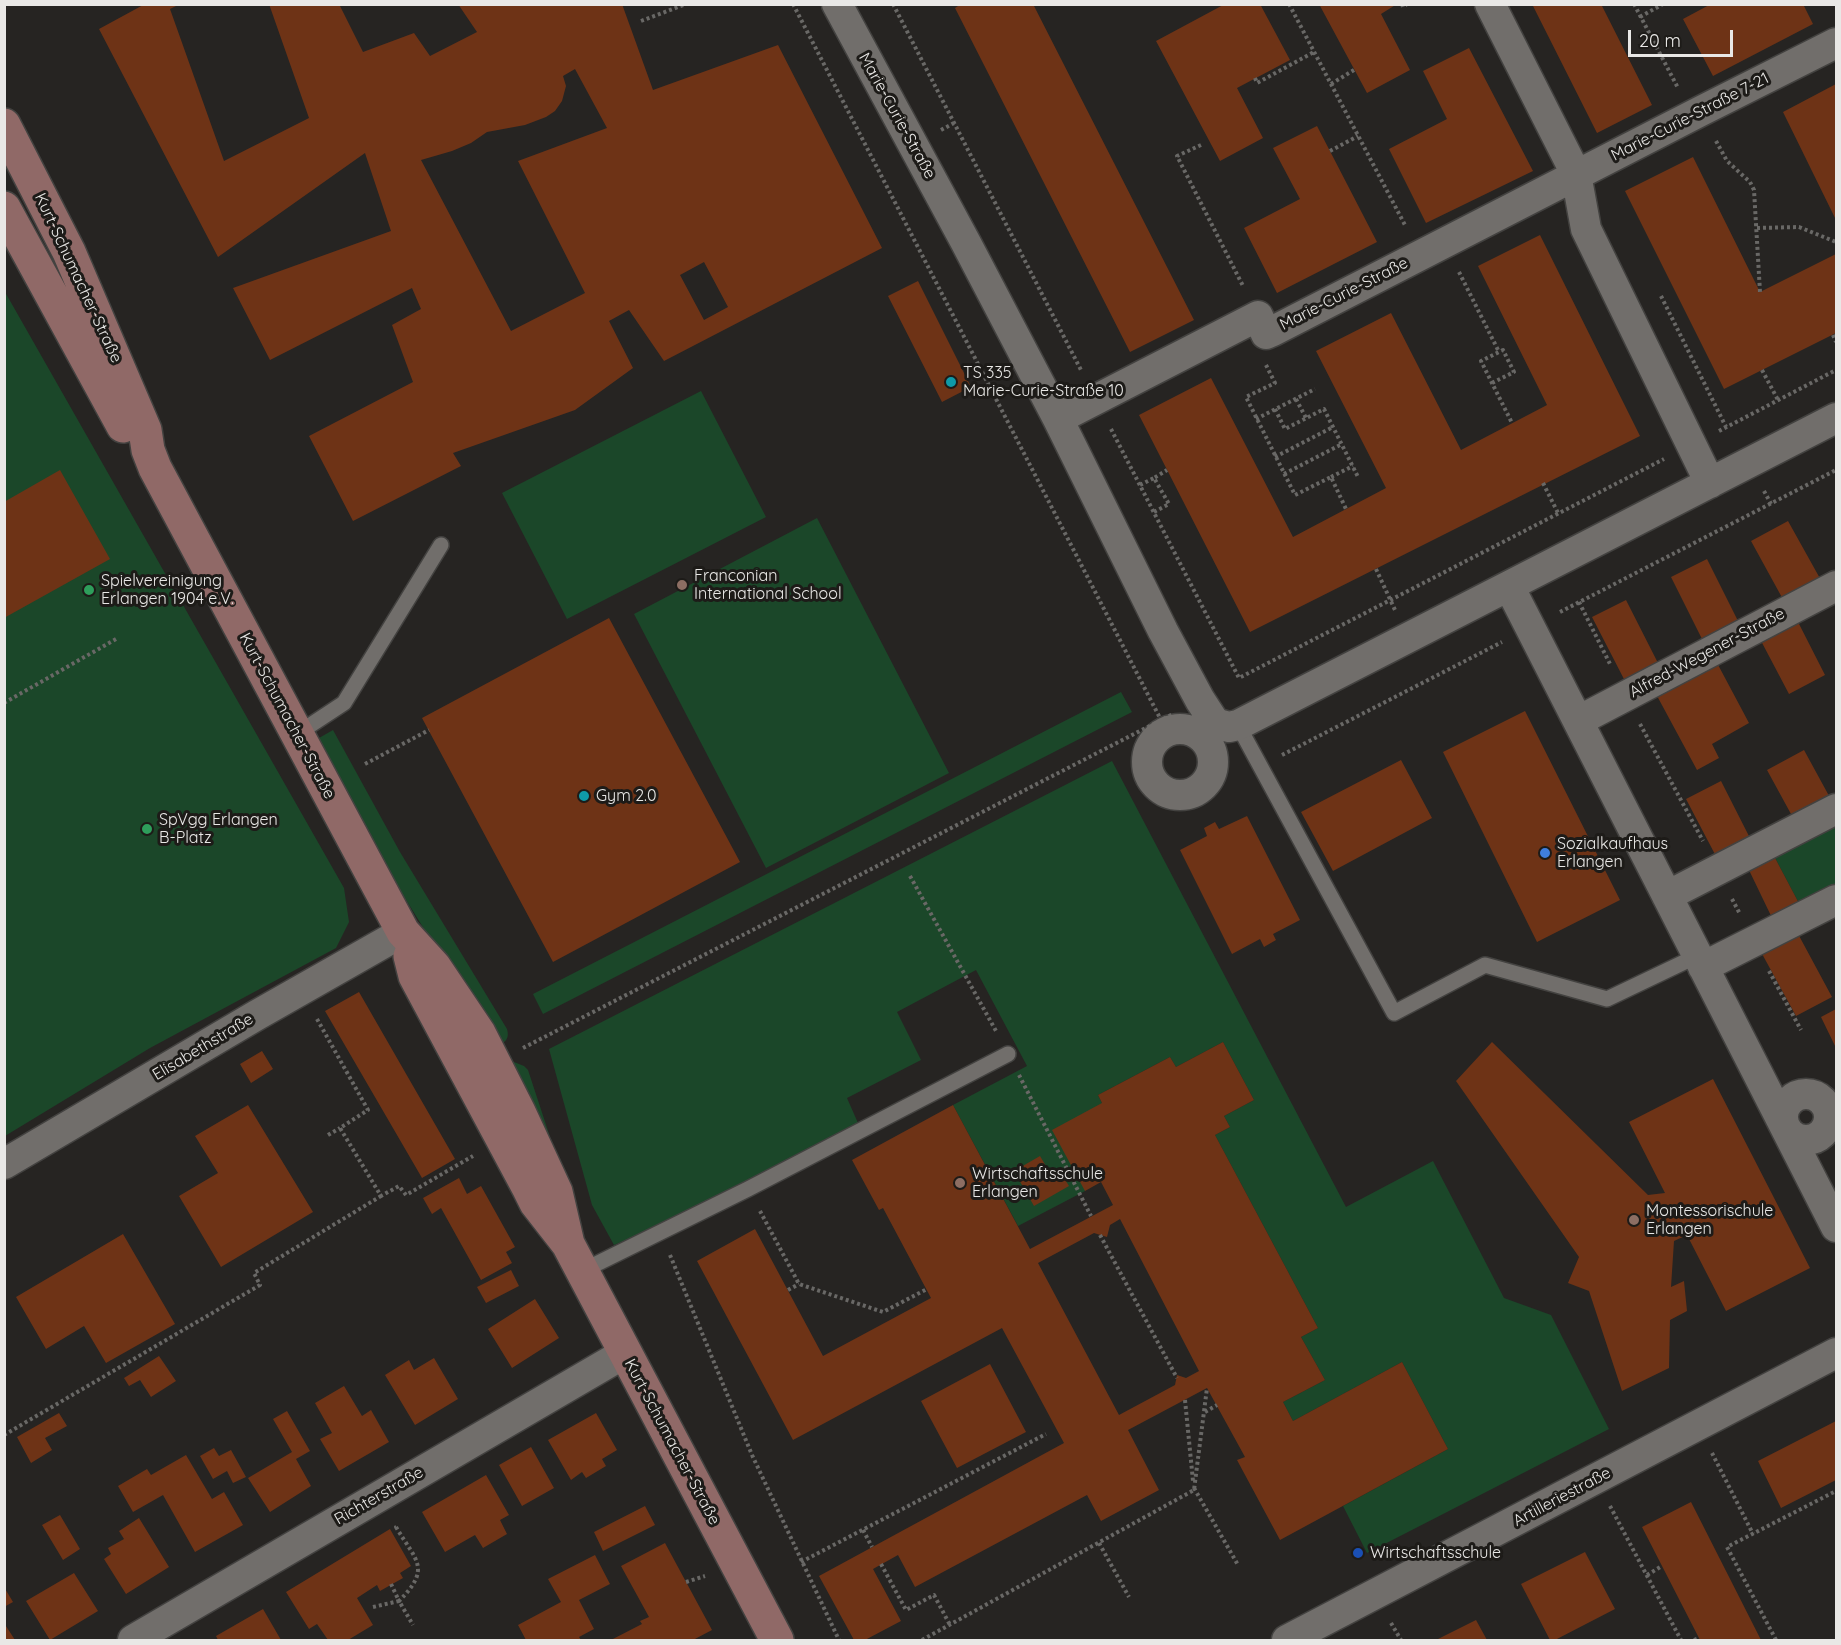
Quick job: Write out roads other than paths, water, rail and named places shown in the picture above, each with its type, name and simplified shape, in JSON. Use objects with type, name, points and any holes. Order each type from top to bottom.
[{"type":"main road","name":"Kurt-Schumacher-Straße","points":[[4,125],[69,252],[145,430],[148,450],[155,468],[403,932],[415,976],[536,1203],[575,1258],[777,1641]]},
{"type":"main road","name":"Kurt-Schumacher-Straße","points":[[4,208],[129,438],[155,468]]},
{"type":"main road","name":"Kurt-Schumacher-Straße","points":[[403,932],[434,966],[479,1033],[556,1192],[575,1258]]},
{"type":"street","name":"Marie-Curie-Straße","points":[[837,4],[966,243],[1058,419],[1163,630],[1214,721]]},
{"type":"street","points":[[1490,4],[1576,174],[1586,229],[1710,483]]},
{"type":"street","name":"Marie-Curie-Straße 7-21","points":[[1576,174],[1836,44]]},
{"type":"street","name":"Marie-Curie-Straße","points":[[1058,419],[1432,248],[1576,174]]},
{"type":"street","points":[[1214,721],[1409,637],[1836,418]]},
{"type":"street","name":"Alfred-Wegener-Straße","points":[[1578,721],[1836,585]]},
{"type":"street","points":[[1509,586],[1836,1227]]},
{"type":"street","points":[[1667,896],[1836,809]]},
{"type":"street","points":[[1700,962],[1754,942],[1836,900]]},
{"type":"street","name":"Elisabethstraße","points":[[4,1164],[403,932]]},
{"type":"street","points":[[1786,1129],[1797,1138],[1811,1140],[1823,1133],[1833,1121]]},
{"type":"street","name":"Richterstraße","points":[[133,1641],[625,1353]]},
{"type":"street","name":"Artilleriestraße","points":[[1287,1641],[1836,1353]]},
{"type":"lane","points":[[297,734],[344,703],[441,545]]},
{"type":"lane","points":[[1214,721],[1261,766],[1394,1013],[1485,965],[1606,999],[1700,962]]},
{"type":"lane","points":[[575,1258],[661,1232],[1008,1054]]},
{"type":"place","name":"TS 335 Marie-Curie-Straße 10","points":[[951,382]]},
{"type":"place","name":"Franconian International School","points":[[682,585]]},
{"type":"place","name":"Spielvereinigung Erlangen 1904 e.V.","points":[[89,590]]},
{"type":"place","name":"Gym 2.0","points":[[584,796]]},
{"type":"place","name":"SpVgg Erlangen B-Platz","points":[[147,829]]},
{"type":"place","name":"Sozialkaufhaus Erlangen","points":[[1545,853]]},
{"type":"place","name":"Wirtschaftsschule Erlangen","points":[[960,1183]]},
{"type":"place","name":"Montessorischule Erlangen","points":[[1634,1220]]},
{"type":"place","name":"Wirtschaftsschule","points":[[1358,1553]]}]
